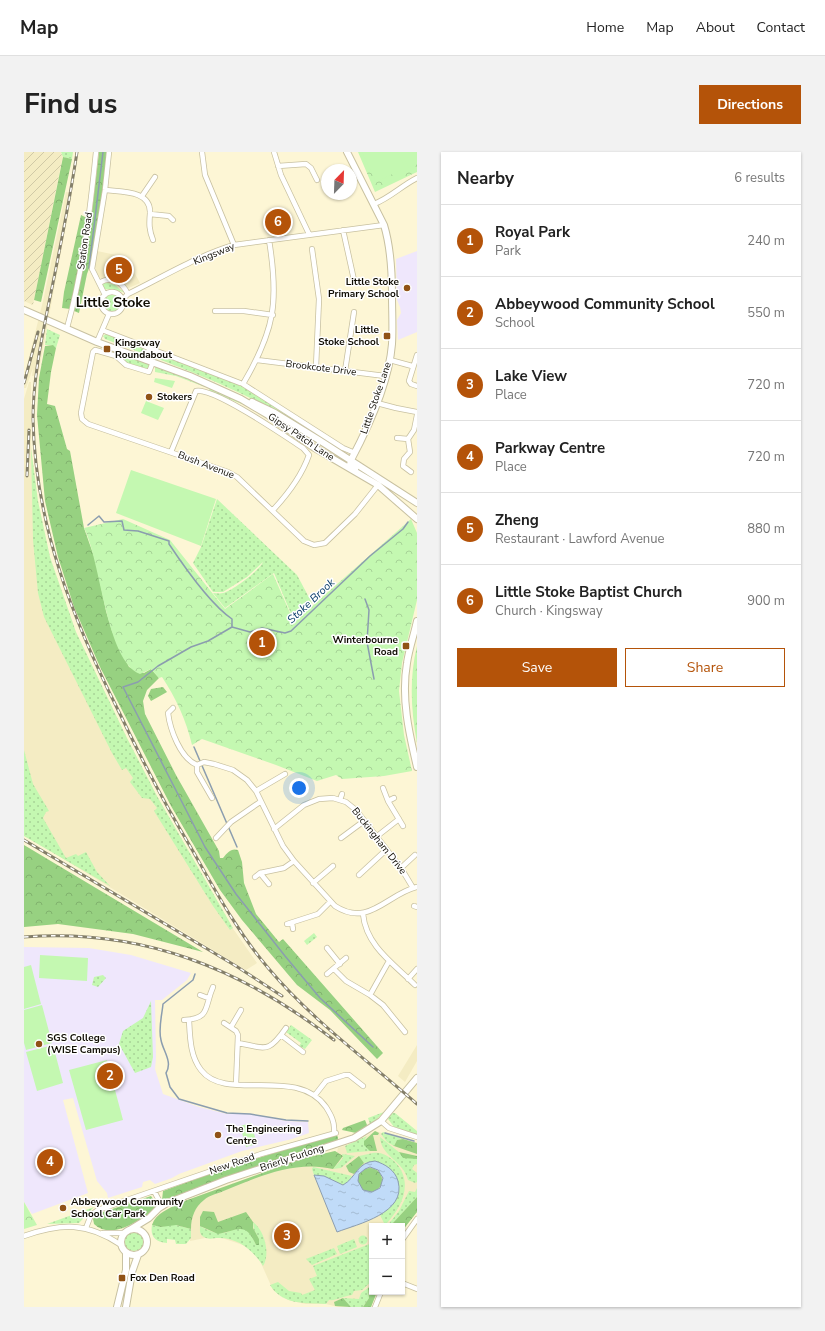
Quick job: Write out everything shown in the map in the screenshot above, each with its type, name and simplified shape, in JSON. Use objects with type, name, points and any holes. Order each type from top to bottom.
[{"type":"street","name":"Station Road","points":[[68,328],[82,269],[96,152]]},
{"type":"street","points":[[105,295],[92,269],[105,190],[109,152]]},
{"type":"street","points":[[202,152],[205,174],[234,245]]},
{"type":"street","points":[[274,152],[278,166],[308,234]]},
{"type":"street","name":"Little Stoke Lane","points":[[347,152],[384,226],[388,238],[392,278],[392,344],[390,360],[369,424],[351,460]]},
{"type":"street","points":[[278,166],[306,164],[312,168],[317,180]]},
{"type":"street","points":[[374,204],[388,198],[404,184],[417,178]]},
{"type":"street","points":[[142,196],[155,181]]},
{"type":"street","points":[[105,190],[133,193],[142,196],[147,202],[153,240]]},
{"type":"street","points":[[150,214],[171,214],[172,220]]},
{"type":"street","name":"Kingsway","points":[[123,299],[128,294],[220,249],[234,245],[308,234],[384,226]]},
{"type":"street","points":[[344,230],[354,280]]},
{"type":"street","points":[[238,383],[257,360],[267,338],[273,316],[275,289],[269,240]]},
{"type":"street","points":[[312,249],[319,299],[316,367]]},
{"type":"street","points":[[99,284],[107,279],[115,280],[123,286],[128,294]]},
{"type":"street","points":[[115,292],[123,299],[122,310],[116,314],[109,314],[103,310],[101,304],[105,295],[115,292]]},
{"type":"street","name":"Gipsy Patch Lane","points":[[24,310],[68,328],[96,342],[209,384],[241,399],[268,415],[313,447],[417,503]]},
{"type":"street","points":[[215,311],[244,312],[273,316]]},
{"type":"street","points":[[345,371],[354,312]]},
{"type":"street","points":[[96,342],[109,314]]},
{"type":"street","points":[[102,330],[238,383],[343,448],[355,453]]},
{"type":"street","points":[[145,360],[149,349]]},
{"type":"street","name":"Bush Avenue","points":[[153,362],[149,372],[126,365],[116,356],[95,350],[93,352],[81,413],[82,419],[88,424],[237,476],[304,541],[314,545],[325,543],[355,514],[381,483]]},
{"type":"street","points":[[417,355],[412,366],[409,381],[411,384],[417,386]]},
{"type":"street","name":"Brookcote Drive","points":[[257,360],[385,376]]},
{"type":"street","points":[[390,360],[412,366]]},
{"type":"street","points":[[205,392],[209,384]]},
{"type":"street","points":[[171,452],[196,392],[205,392],[240,407],[304,448],[309,455],[283,499],[273,510]]},
{"type":"street","name":"Gipsy Patch Lane","points":[[241,399],[260,405],[275,413],[351,460],[381,483],[417,519]]},
{"type":"street","points":[[377,403],[417,412]]},
{"type":"street","points":[[411,472],[401,467],[404,459],[410,452],[408,439],[415,431],[417,415]]},
{"type":"street","points":[[397,438],[408,439]]},
{"type":"street","name":"Gipsy Patch Lane","points":[[351,460],[350,465],[361,474]]},
{"type":"street","points":[[417,621],[406,664],[405,692],[407,717],[417,767]]},
{"type":"street","points":[[173,708],[166,712],[170,726],[184,754],[191,762],[197,765],[209,763],[233,770],[245,777],[256,791],[274,829],[294,861],[330,902],[343,911],[363,914],[415,888]]},
{"type":"street","points":[[197,765],[198,772],[212,798]]},
{"type":"street","points":[[256,791],[286,774]]},
{"type":"street","points":[[383,788],[388,801],[403,826]]},
{"type":"street","points":[[274,829],[311,801],[326,798],[340,800],[342,794]]},
{"type":"street","points":[[388,801],[394,798]]},
{"type":"street","name":"Buckingham Drive","points":[[340,800],[351,806],[364,821],[415,888]]},
{"type":"street","points":[[216,838],[231,822],[260,802]]},
{"type":"street","points":[[376,837],[399,819]]},
{"type":"street","points":[[341,838],[348,829],[364,821]]},
{"type":"street","points":[[231,822],[235,827]]},
{"type":"street","points":[[359,875],[386,850]]},
{"type":"street","points":[[401,868],[414,857],[416,863]]},
{"type":"street","points":[[255,877],[260,873],[284,868],[294,861]]},
{"type":"street","points":[[313,883],[333,866]]},
{"type":"street","points":[[260,873],[269,884]]},
{"type":"street","points":[[293,929],[289,923],[318,914],[330,902]]},
{"type":"street","points":[[363,914],[364,924],[370,937],[389,961],[415,985]]},
{"type":"street","points":[[327,948],[340,964]]},
{"type":"street","points":[[327,974],[346,958]]},
{"type":"street","points":[[370,994],[389,961]]},
{"type":"street","points":[[334,969],[346,981],[370,994],[383,1005],[399,1029],[405,1032]]},
{"type":"street","points":[[408,979],[417,969]]},
{"type":"street","name":"New Road","points":[[86,1228],[90,1217],[95,1212],[255,1156],[299,1145],[335,1133],[332,1116],[315,1095],[291,1086],[236,1084],[213,1079],[201,1070],[193,1053],[186,1020],[200,1017],[204,1014],[207,1010],[208,998],[213,987]]},
{"type":"street","points":[[200,995],[208,998]]},
{"type":"street","points":[[231,1027],[241,1010]]},
{"type":"street","points":[[238,1015],[243,1018]]},
{"type":"street","points":[[224,1023],[236,1031],[238,1043],[236,1084]]},
{"type":"street","points":[[238,1043],[258,1049],[267,1048],[274,1043],[286,1028]]},
{"type":"street","points":[[280,1035],[300,1051]]},
{"type":"street","points":[[315,1095],[325,1079],[345,1074],[349,1074],[363,1086]]},
{"type":"street","name":"Brierly Furlong","points":[[131,1229],[149,1218],[162,1206],[172,1201],[226,1180],[346,1141],[362,1134],[380,1121],[417,1078]]},
{"type":"street","points":[[351,1083],[354,1079]]},
{"type":"street","points":[[380,1121],[389,1128],[417,1137]]},
{"type":"street","points":[[154,1191],[162,1206]]},
{"type":"street","name":"Brierly Furlong","points":[[156,1212],[172,1201]]},
{"type":"street","points":[[145,1234],[149,1218]]},
{"type":"street","points":[[405,1236],[417,1218]]},
{"type":"street","points":[[24,1236],[54,1227],[72,1226],[86,1228],[102,1233],[121,1245],[126,1253],[126,1270],[117,1307]]},
{"type":"street","points":[[102,1233],[124,1233],[131,1229],[139,1230],[145,1234],[148,1241],[143,1252],[138,1255],[132,1272],[126,1307]]},
{"type":"street","points":[[121,1245],[121,1239],[124,1233]]},
{"type":"street","points":[[126,1253],[138,1255]]},
{"type":"street","points":[[405,1284],[417,1289]]},
{"type":"street","points":[[375,1307],[380,1295]]},
{"type":"shaded area","points":[[24,152],[61,152],[63,155],[33,305],[24,301]]},
{"type":"shaded area","points":[[66,192],[72,193],[38,375],[32,376],[33,368],[26,388],[24,388],[24,378],[43,301]]},
{"type":"shaded area","points":[[97,251],[126,257],[140,283],[122,291],[113,284],[106,284],[97,274],[95,266]]},
{"type":"shaded area","name":"Little Stoke Primary School","points":[[417,251],[417,332],[398,340],[397,320],[401,313],[397,300],[396,259]]},
{"type":"shaded area","points":[[29,382],[31,382],[31,445],[38,508],[47,551],[65,607],[84,653],[154,796],[222,913],[257,963],[246,970],[24,835],[24,399]]},
{"type":"shaded area","points":[[24,947],[89,948],[131,955],[191,973],[187,980],[162,1000],[155,1000],[155,1069],[163,1094],[199,1107],[227,1114],[250,1114],[286,1121],[308,1122],[309,1133],[292,1139],[242,1151],[155,1184],[150,1180],[143,1182],[142,1187],[108,1198],[107,1193],[97,1181],[73,1098],[63,1100],[88,1193],[32,1214],[24,1202]]},
{"type":"shaded area","points":[[417,1045],[417,1061],[405,1082],[398,1076]]},
{"type":"shaded area","points":[[375,1131],[417,1143],[417,1212],[405,1227],[405,1223],[369,1223],[369,1295],[376,1295],[371,1307],[338,1307],[326,1304],[305,1304],[288,1300],[273,1290],[260,1261],[252,1251],[243,1245],[222,1238],[205,1238],[190,1241],[191,1229],[176,1225],[152,1225],[155,1218],[162,1212],[179,1203],[301,1159],[335,1151],[337,1152],[338,1148],[356,1142]]},
{"type":"green space","points":[[61,152],[73,152],[72,159],[63,157]]},
{"type":"green space","points":[[99,152],[108,152],[92,260],[87,274],[79,313],[74,311],[88,245]]},
{"type":"green space","points":[[358,152],[417,152],[417,172],[375,192]]},
{"type":"green space","points":[[362,152],[397,152],[405,168],[376,182]]},
{"type":"green space","points":[[401,152],[417,152],[417,163],[409,168]]},
{"type":"green space","points":[[63,157],[72,159],[41,302],[34,300]]},
{"type":"green space","points":[[81,215],[87,218],[82,255],[70,309],[62,308],[64,292]]},
{"type":"green space","points":[[104,282],[115,285],[122,291],[124,290],[123,292],[104,289],[102,285]]},
{"type":"green space","points":[[113,294],[117,295],[121,299],[121,307],[117,311],[113,312],[109,311],[105,307],[104,303],[105,299],[109,295]]},
{"type":"green space","points":[[47,329],[60,335],[56,348],[52,345],[45,345]]},
{"type":"green space","points":[[106,334],[145,349],[144,354],[105,339],[103,336]]},
{"type":"green space","points":[[53,345],[56,348],[47,404],[55,406],[67,449],[70,451],[84,528],[96,562],[106,611],[112,631],[129,667],[144,673],[151,669],[159,678],[147,690],[143,701],[145,714],[176,775],[219,851],[220,858],[223,858],[231,850],[238,850],[242,862],[244,883],[256,914],[279,942],[283,939],[383,1053],[377,1059],[330,1010],[297,985],[242,920],[220,890],[171,806],[100,667],[74,607],[58,557],[45,501],[37,415],[39,378],[45,346]]},
{"type":"green space","points":[[151,351],[242,385],[298,421],[298,425],[262,404],[226,386],[150,356]]},
{"type":"green space","points":[[123,355],[150,365],[148,369],[126,363],[119,356]]},
{"type":"green space","points":[[155,366],[207,385],[205,387],[176,376],[155,372]]},
{"type":"green space","points":[[155,378],[175,381],[172,388],[154,382]]},
{"type":"green space","points":[[210,387],[237,399],[242,404],[211,392],[209,389]]},
{"type":"green space","points":[[146,401],[164,408],[158,420],[141,413]]},
{"type":"green space","points":[[31,448],[38,501],[50,557],[76,632],[127,738],[157,796],[233,928],[230,930],[213,906],[154,811],[157,808],[150,799],[142,798],[130,782],[133,778],[126,768],[122,770],[44,617],[38,593],[33,540]]},
{"type":"green space","points":[[131,470],[216,499],[201,546],[116,513]]},
{"type":"green space","points":[[217,499],[297,575],[312,603],[294,621],[274,573],[225,608],[213,593],[222,593],[233,588],[251,575],[261,566],[263,562],[247,577],[223,592],[213,592],[193,563],[201,547]]},
{"type":"green space","points":[[123,519],[170,540],[225,609],[273,574],[294,622],[411,519],[417,533],[417,600],[402,663],[399,691],[404,735],[412,771],[384,776],[342,779],[336,775],[317,781],[202,739],[192,745],[180,710],[162,677],[159,678],[151,669],[140,674],[129,665],[119,650],[112,631],[90,543],[84,528]]},
{"type":"green space","points":[[417,646],[417,743],[413,719],[412,682],[414,658]]},
{"type":"green space","points":[[163,687],[167,692],[151,701],[148,696],[151,689]]},
{"type":"green space","points":[[24,750],[33,784],[49,811],[46,812],[43,818],[66,858],[76,854],[78,856],[86,852],[97,872],[110,886],[24,836]]},
{"type":"green space","points":[[24,845],[203,952],[133,934],[58,924],[24,927]]},
{"type":"green space","points":[[314,933],[317,937],[307,945],[304,941]]},
{"type":"green space","points":[[40,955],[88,958],[87,981],[39,978]]},
{"type":"green space","points":[[31,965],[41,1004],[24,1009],[24,967]]},
{"type":"green space","points":[[103,975],[106,978],[98,987],[92,985],[94,977]]},
{"type":"green space","points":[[151,1001],[153,1057],[151,1067],[135,1073],[119,1044],[123,1031],[143,1018]]},
{"type":"green space","points":[[42,1005],[52,1043],[26,1050],[24,1043],[24,1010]]},
{"type":"green space","points":[[291,1025],[312,1040],[305,1049],[299,1046],[301,1043],[286,1032]]},
{"type":"green space","points":[[53,1045],[63,1083],[37,1091],[26,1052]]},
{"type":"green space","points":[[107,1060],[123,1120],[86,1130],[69,1070]]},
{"type":"green space","points":[[384,1112],[372,1124],[370,1124],[368,1118]]},
{"type":"green space","points":[[391,1113],[395,1113],[417,1131],[417,1135],[394,1127],[388,1119]]},
{"type":"green space","points":[[365,1120],[367,1128],[356,1133],[342,1130],[343,1128]]},
{"type":"green space","points":[[251,1123],[257,1144],[246,1147],[240,1126]]},
{"type":"green space","points":[[375,1131],[379,1133],[378,1135],[373,1135],[377,1151],[370,1151],[364,1145],[364,1141]]},
{"type":"green space","points":[[383,1132],[403,1139],[397,1140],[394,1146],[387,1142],[381,1134]]},
{"type":"green space","points":[[335,1134],[338,1137],[338,1141],[258,1166],[173,1198],[162,1200],[163,1191],[229,1167]]},
{"type":"green space","points":[[367,1136],[365,1139],[370,1151],[347,1153],[345,1146]]},
{"type":"green space","points":[[380,1137],[400,1153],[417,1159],[417,1164],[414,1165],[412,1169],[417,1173],[417,1182],[415,1183],[408,1180],[402,1168],[384,1149],[381,1144]]},
{"type":"green space","points":[[403,1139],[417,1143],[417,1154],[394,1146],[397,1140]]},
{"type":"green space","points":[[335,1151],[343,1156],[333,1169],[306,1167],[278,1171],[206,1198],[196,1209],[192,1220],[191,1229],[176,1225],[161,1227],[152,1225],[156,1217],[179,1203],[301,1159]]},
{"type":"green space","points":[[399,1152],[417,1156],[417,1159],[403,1158]]},
{"type":"green space","points":[[373,1153],[384,1154],[393,1160],[400,1168],[404,1176],[405,1185],[401,1202],[387,1223],[384,1223],[380,1215],[388,1208],[395,1197],[398,1185],[397,1179],[386,1169],[369,1162],[364,1163],[359,1156]]},
{"type":"green space","points":[[342,1154],[355,1156],[341,1168],[333,1169],[343,1158]]},
{"type":"green space","points":[[359,1156],[364,1163],[354,1174],[349,1172],[346,1166]]},
{"type":"green space","points":[[313,1167],[352,1176],[348,1182],[343,1185],[324,1176],[314,1175],[312,1169]]},
{"type":"green space","points":[[370,1168],[379,1171],[382,1180],[379,1189],[370,1192],[361,1189],[358,1180],[361,1171]]},
{"type":"green space","points":[[417,1188],[417,1197],[393,1223],[389,1223],[399,1211],[409,1191],[415,1192]]},
{"type":"green space","points":[[151,1196],[156,1203],[155,1209],[126,1227],[117,1230],[109,1230],[101,1229],[94,1224],[93,1219],[97,1214]]},
{"type":"green space","points":[[417,1197],[417,1212],[405,1227],[405,1223],[393,1223]]},
{"type":"green space","points":[[24,1202],[37,1225],[24,1229]]},
{"type":"green space","points":[[94,1207],[79,1223],[47,1224]]},
{"type":"green space","points":[[203,1211],[214,1212],[218,1222],[246,1212],[253,1222],[253,1228],[259,1239],[259,1245],[256,1245],[248,1232],[244,1230],[240,1229],[218,1234],[200,1226],[200,1217]]},
{"type":"green space","points":[[253,1222],[260,1230],[265,1242],[266,1255],[263,1266],[250,1250],[239,1243],[226,1239],[206,1238],[201,1235],[200,1232],[200,1226],[217,1233],[242,1228],[247,1230],[256,1245],[259,1239],[254,1230]]},
{"type":"green space","points":[[172,1224],[191,1229],[191,1238],[186,1244],[176,1244],[175,1240],[167,1239],[167,1243],[154,1238],[152,1225],[161,1227]]},
{"type":"green space","points":[[134,1231],[141,1234],[144,1241],[141,1248],[134,1251],[127,1248],[124,1241],[127,1234]]},
{"type":"green space","points":[[361,1236],[365,1236],[367,1240],[365,1244],[361,1244],[359,1242],[359,1238]]},
{"type":"green space","points":[[354,1239],[357,1247],[340,1254],[337,1246]]},
{"type":"green space","points":[[369,1244],[369,1284],[362,1290],[354,1291],[352,1295],[329,1300],[326,1304],[302,1303],[287,1300],[275,1292],[270,1285],[278,1282],[289,1291],[301,1293],[302,1295],[315,1290],[309,1279],[317,1276],[313,1266]]},
{"type":"green space","points":[[334,1248],[337,1254],[312,1265],[306,1259]]},
{"type":"green space","points":[[369,1287],[369,1295],[376,1295],[371,1307],[363,1307],[369,1298],[368,1288]]},
{"type":"green space","points":[[368,1288],[369,1298],[363,1307],[351,1307],[343,1298],[359,1299],[361,1293]]},
{"type":"green space","points":[[343,1298],[351,1307],[335,1306],[334,1302]]},
{"type":"water","points":[[375,1161],[382,1164],[389,1168],[397,1177],[399,1192],[395,1201],[379,1216],[337,1232],[314,1175],[324,1176],[343,1185],[360,1167],[369,1162]],"holes":[[[370,1167],[378,1170],[383,1178],[380,1188],[372,1192],[363,1190],[358,1181],[359,1174]]]},
{"type":"waterway","points":[[89,268],[103,152]]},
{"type":"waterway","points":[[88,525],[99,516],[104,522],[122,521],[124,530],[138,531],[169,541],[169,544],[182,564],[198,585],[215,604],[232,619],[232,627]]},
{"type":"waterway","name":"Stoke Brook","points":[[373,1047],[320,998],[236,894],[205,847],[123,687],[138,682],[158,666],[191,647],[208,641],[232,627],[250,632],[262,628],[285,633],[291,631],[370,556],[403,529],[408,522]]},
{"type":"waterway","points":[[365,599],[369,610],[367,642],[374,679]]},
{"type":"waterway","points":[[194,747],[237,847]]},
{"type":"waterway","points":[[195,974],[193,980],[163,1004],[160,1022],[161,1040],[168,1061],[168,1069],[166,1073],[170,1087],[179,1099],[227,1113],[250,1114],[286,1120],[308,1121]]},
{"type":"waterway","points":[[385,1133],[414,1141]]},
{"type":"railway","points":[[77,152],[67,212],[39,352],[34,392],[33,419],[35,458],[41,496],[49,534],[72,607],[102,677],[153,780],[236,925],[257,955],[303,1005],[340,1039],[417,1104]]},
{"type":"railway","points":[[24,383],[38,332]]},
{"type":"railway","points":[[27,476],[29,430]]},
{"type":"railway","points":[[24,840],[236,966],[282,996]]},
{"type":"railway","points":[[24,937],[67,936],[109,939],[150,947],[189,958],[227,974],[263,993],[299,1015],[334,1040]]},
{"type":"place","name":"Little Stoke Baptist Church","points":[[278,222]]},
{"type":"place","name":"Zheng","points":[[119,270]]},
{"type":"place","name":"Little Stoke Primary School","points":[[407,288]]},
{"type":"place","name":"Little Stoke School","points":[[387,336]]},
{"type":"place","name":"Kingsway Roundabout","points":[[107,349]]},
{"type":"place","name":"Stokers","points":[[149,397]]},
{"type":"place","name":"Royal Park","points":[[262,643]]},
{"type":"place","name":"Winterbourne Road","points":[[406,646]]},
{"type":"place","name":"SGS College (WISE Campus)","points":[[39,1044]]},
{"type":"place","name":"Abbeywood Community School","points":[[110,1076]]},
{"type":"place","name":"The Engineering Centre","points":[[218,1135]]},
{"type":"place","name":"Parkway Centre","points":[[50,1162]]},
{"type":"place","name":"Abbeywood Community School Car Park","points":[[63,1208]]},
{"type":"place","name":"Lake View","points":[[287,1236]]},
{"type":"place","name":"Fox Den Road","points":[[122,1278]]},
{"type":"district","name":"Little Stoke","points":[[113,302]]}]
